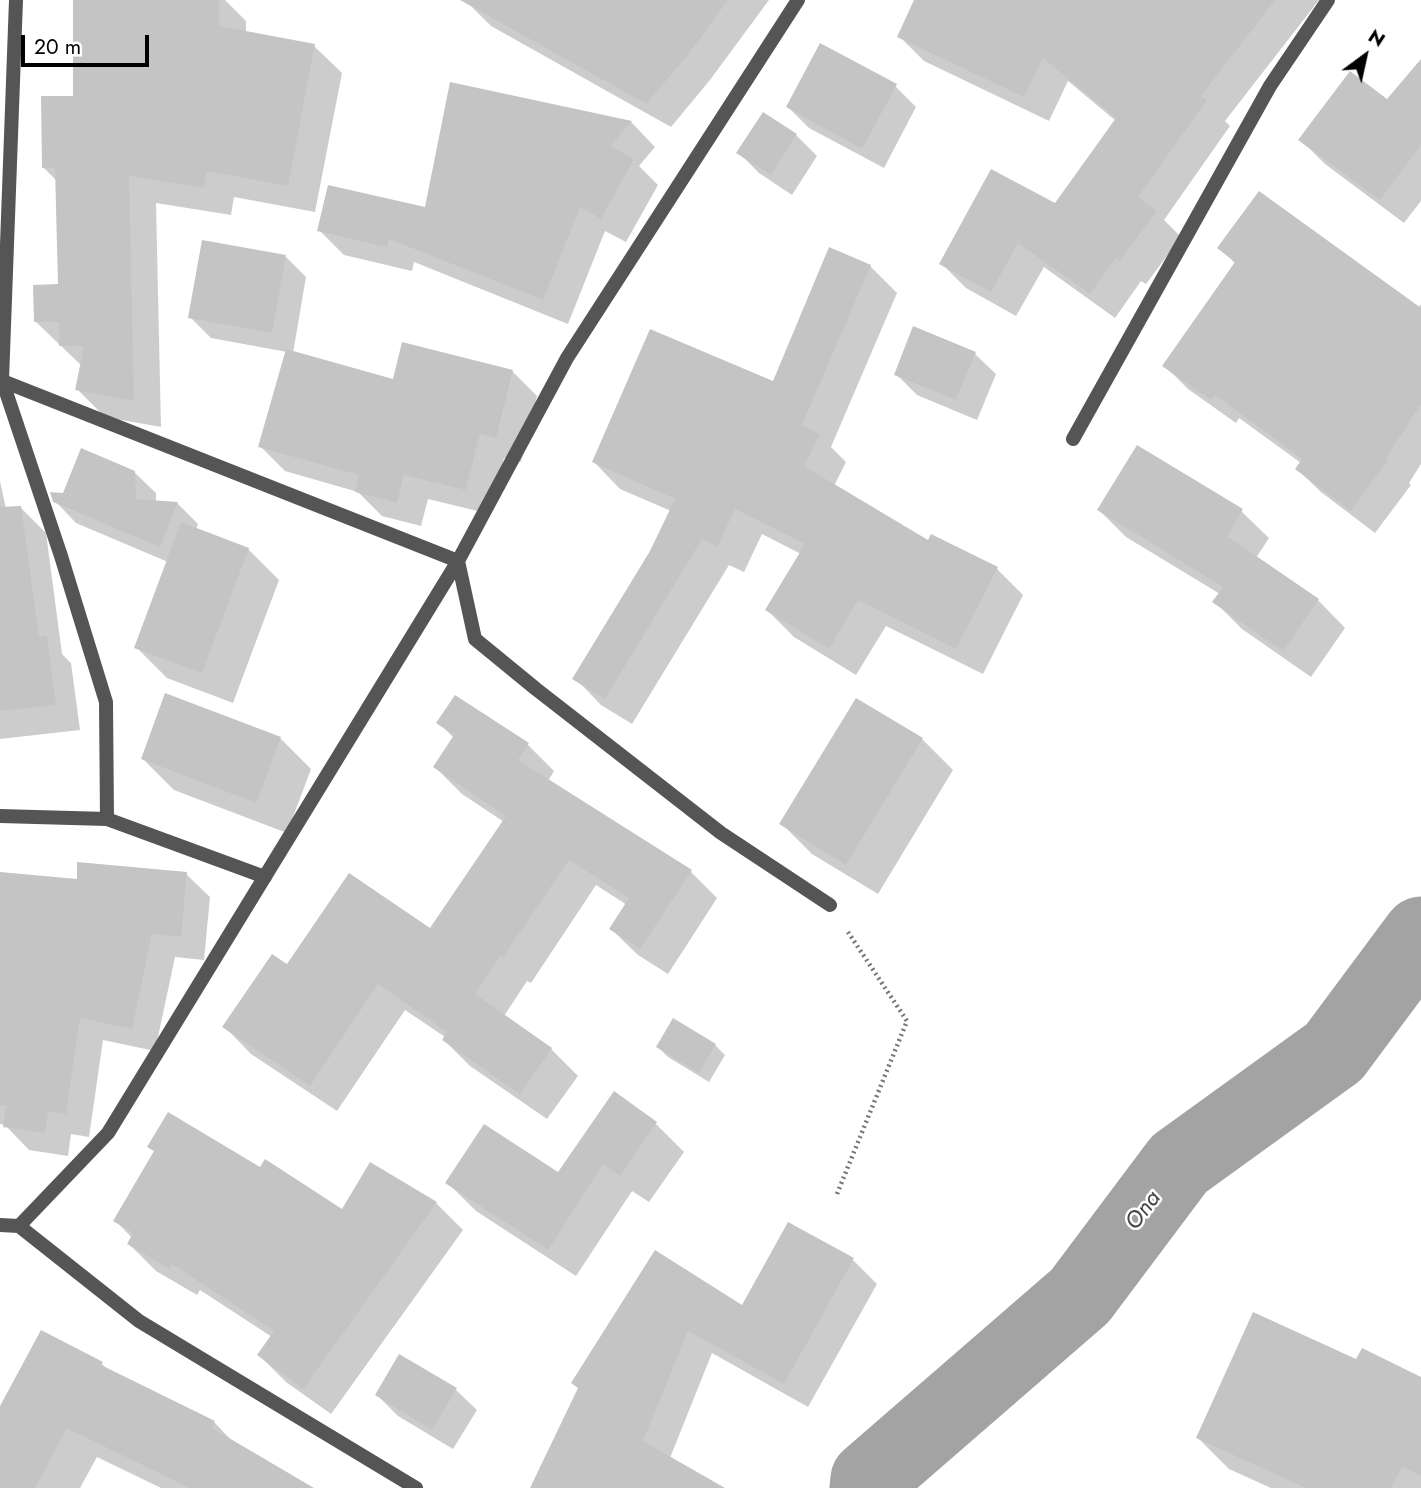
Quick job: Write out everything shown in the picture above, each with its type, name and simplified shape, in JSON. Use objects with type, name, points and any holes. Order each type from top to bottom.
[{"type":"street","points":[[16,0],[1,380],[61,555],[106,702],[107,819]]},
{"type":"street","points":[[19,1226],[108,1133],[458,561],[567,358],[799,0]]},
{"type":"street","points":[[1073,439],[1270,86],[1328,0]]},
{"type":"street","points":[[1,380],[458,561]]},
{"type":"street","points":[[458,561],[475,639],[721,833],[830,905]]},
{"type":"street","points":[[0,816],[107,819],[265,877]]},
{"type":"street","points":[[0,1225],[19,1226],[139,1321],[416,1488]]},
{"type":"path","points":[[830,905],[907,1021],[837,1194]]},
{"type":"building","points":[[73,0],[219,0],[219,26],[315,44],[288,186],[207,171],[204,188],[129,176],[134,401],[75,390],[84,346],[59,346],[59,322],[34,322],[33,285],[58,284],[55,168],[42,168],[41,96],[73,96]]},
{"type":"building","points":[[460,0],[728,0],[687,56],[646,104]]},
{"type":"building","points":[[914,0],[1275,0],[1201,96],[1207,100],[1138,197],[1157,211],[1120,261],[1116,258],[1090,294],[1018,243],[991,292],[939,264],[991,169],[1055,203],[1116,118],[1043,58],[1024,97],[897,37]]},
{"type":"building","points":[[820,43],[897,84],[862,149],[786,107]]},
{"type":"building","points":[[1421,59],[1421,145],[1380,200],[1298,140],[1350,71],[1387,99]]},
{"type":"building","points":[[450,82],[632,121],[610,146],[634,159],[601,219],[580,207],[543,300],[389,239],[387,247],[317,231],[328,185],[425,207]]},
{"type":"building","points":[[763,112],[797,134],[771,175],[736,153]]},
{"type":"building","points":[[1259,191],[1421,308],[1421,404],[1386,458],[1388,460],[1351,511],[1295,469],[1302,459],[1215,395],[1211,400],[1162,366],[1235,262],[1217,248]]},
{"type":"building","points":[[202,240],[286,255],[272,333],[188,318]]},
{"type":"building","points":[[829,247],[871,265],[802,425],[820,434],[804,466],[928,540],[931,534],[998,567],[956,649],[858,600],[829,649],[765,610],[805,544],[735,509],[717,547],[702,539],[605,699],[572,679],[650,551],[675,499],[592,462],[650,329],[773,381]]},
{"type":"building","points":[[913,326],[976,352],[956,400],[894,375]]},
{"type":"building","points":[[402,342],[513,370],[496,438],[480,434],[466,490],[404,475],[397,503],[355,492],[359,475],[258,447],[286,349],[393,379]]},
{"type":"building","points":[[1137,445],[1243,509],[1227,536],[1319,599],[1283,651],[1212,602],[1223,587],[1097,510]]},
{"type":"building","points":[[81,448],[135,471],[136,499],[178,502],[160,547],[53,502],[50,492],[63,493]]},
{"type":"building","points":[[21,506],[39,637],[47,636],[56,705],[0,711],[0,507]]},
{"type":"building","points":[[181,522],[249,548],[202,673],[134,648]]},
{"type":"building","points":[[165,693],[281,737],[256,803],[141,759]]},
{"type":"building","points":[[455,695],[529,743],[518,760],[692,870],[640,949],[609,929],[629,898],[569,860],[475,994],[552,1048],[520,1094],[442,1040],[447,1032],[378,984],[310,1086],[222,1027],[272,954],[287,964],[349,873],[430,928],[506,816],[433,767],[454,735],[436,723]]},
{"type":"building","points":[[856,698],[923,738],[846,865],[779,824]]},
{"type":"building","points":[[77,862],[187,872],[181,937],[152,934],[132,1029],[80,1018],[66,1114],[48,1112],[45,1133],[3,1127],[6,1105],[0,1105],[0,872],[77,879]]},
{"type":"building","points":[[673,1018],[716,1044],[699,1073],[656,1047]]},
{"type":"building","points":[[614,1091],[657,1122],[620,1176],[603,1164],[548,1250],[445,1183],[484,1124],[558,1172]]},
{"type":"building","points":[[168,1112],[260,1167],[265,1159],[342,1209],[370,1162],[437,1202],[303,1389],[257,1355],[274,1331],[172,1264],[169,1269],[127,1244],[133,1233],[113,1221],[154,1151],[147,1147]]},
{"type":"building","points":[[788,1222],[854,1258],[784,1384],[688,1331],[643,1441],[725,1488],[530,1488],[578,1388],[571,1383],[655,1250],[742,1305]]},
{"type":"building","points":[[1253,1312],[1356,1359],[1362,1348],[1421,1377],[1421,1476],[1402,1467],[1391,1488],[1306,1488],[1196,1438]]},
{"type":"building","points":[[41,1330],[103,1362],[101,1365],[215,1421],[212,1428],[314,1488],[189,1488],[67,1428],[35,1488],[0,1488],[0,1406]]},
{"type":"building","points":[[399,1354],[457,1388],[432,1430],[375,1395]]},
{"type":"waterway","name":"Ona","points":[[868,1488],[869,1479],[1080,1296],[1179,1164],[1334,1052],[1421,935]]}]
